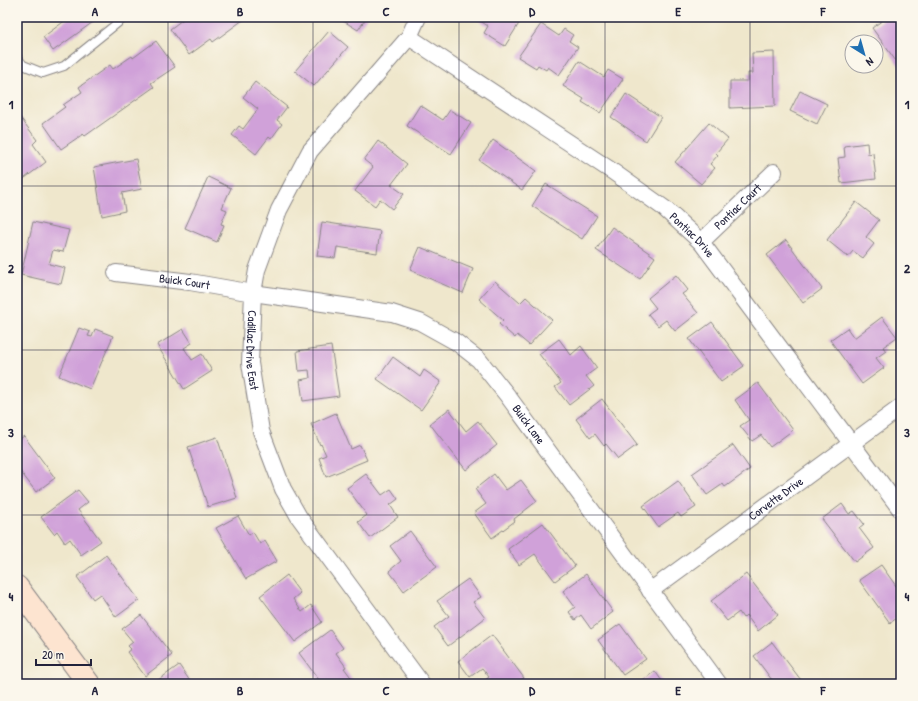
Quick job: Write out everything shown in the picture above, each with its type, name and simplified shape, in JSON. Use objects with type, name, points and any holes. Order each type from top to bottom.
[{"type":"street","name":"Cadillac Drive East","points":[[418,17],[409,37],[310,151],[279,210],[257,270],[253,293],[250,364],[261,431],[283,489],[299,517],[422,684]]},
{"type":"street","name":"Pontiac Drive","points":[[409,37],[612,171],[664,208],[701,242],[901,510]]},
{"type":"street","name":"Pontiac Court","points":[[701,242],[774,172]]},
{"type":"street","name":"Buick Court","points":[[116,273],[190,282],[253,293]]},
{"type":"street","name":"Buick Lane","points":[[253,293],[392,314],[420,322],[456,342],[479,360],[719,684]]},
{"type":"street","name":"Corvette Drive","points":[[650,591],[901,407]]},
{"type":"street","points":[[17,587],[89,684]]},
{"type":"lane","points":[[17,57],[23,65],[44,72],[64,66],[125,17]]},
{"type":"building","points":[[70,17],[100,17],[53,51],[43,37]]},
{"type":"building","points":[[186,17],[247,17],[213,42],[211,39],[189,55],[170,29]]},
{"type":"building","points":[[337,17],[367,17],[358,30]]},
{"type":"building","points":[[474,17],[523,17],[505,46],[484,33],[488,26]]},
{"type":"building","points":[[887,17],[901,17],[901,68],[884,45],[884,34],[876,34],[872,28]]},
{"type":"building","points":[[541,24],[559,36],[564,29],[573,35],[569,41],[578,47],[559,75],[548,67],[546,70],[538,65],[536,68],[518,57]]},
{"type":"building","points":[[329,31],[348,47],[314,86],[295,71]]},
{"type":"building","points":[[156,41],[175,67],[151,83],[154,87],[85,136],[83,134],[61,149],[43,123],[65,107],[63,105],[82,92],[79,87],[110,65],[113,69],[132,56],[133,58]]},
{"type":"building","points":[[774,52],[775,106],[730,108],[730,81],[748,81],[748,73],[753,73],[752,53]]},
{"type":"building","points":[[579,61],[604,77],[608,70],[623,79],[600,113],[582,102],[584,99],[563,86]]},
{"type":"building","points":[[255,82],[287,107],[277,120],[282,124],[271,139],[269,137],[256,154],[232,135],[239,126],[243,129],[258,109],[243,97]]},
{"type":"building","points":[[800,91],[827,104],[817,124],[790,111]]},
{"type":"building","points":[[626,94],[661,117],[646,141],[611,117]]},
{"type":"building","points":[[420,105],[443,120],[450,110],[471,123],[451,154],[407,126]]},
{"type":"building","points":[[17,113],[37,140],[33,144],[46,162],[17,184]]},
{"type":"building","points":[[709,123],[728,139],[716,153],[718,155],[710,164],[715,168],[701,184],[675,162]]},
{"type":"building","points":[[493,140],[536,171],[522,190],[479,160]]},
{"type":"building","points":[[378,141],[407,164],[391,185],[404,194],[392,209],[380,199],[375,206],[355,191],[373,167],[364,160]]},
{"type":"building","points":[[867,143],[868,154],[873,153],[876,179],[841,183],[838,158],[845,157],[844,146]]},
{"type":"building","points":[[136,159],[142,189],[122,193],[125,211],[102,216],[94,167]]},
{"type":"building","points":[[208,177],[231,188],[222,208],[227,210],[221,224],[224,225],[217,242],[185,228]]},
{"type":"building","points":[[546,184],[597,216],[582,239],[532,206]]},
{"type":"building","points":[[856,202],[879,220],[866,237],[874,244],[863,258],[853,251],[848,257],[827,240]]},
{"type":"building","points":[[33,222],[69,230],[63,252],[53,250],[49,264],[65,268],[61,284],[21,275]]},
{"type":"building","points":[[322,222],[380,231],[377,253],[337,247],[335,258],[317,256]]},
{"type":"building","points":[[612,227],[655,257],[640,279],[596,250]]},
{"type":"building","points":[[786,240],[822,289],[803,303],[767,255]]},
{"type":"building","points":[[420,247],[473,269],[463,293],[410,270]]},
{"type":"building","points":[[676,275],[688,290],[682,294],[698,313],[675,331],[666,320],[658,326],[648,314],[656,308],[648,298]]},
{"type":"building","points":[[495,281],[520,303],[526,297],[552,320],[529,345],[517,335],[515,338],[499,324],[503,320],[479,299]]},
{"type":"building","points":[[882,317],[897,337],[883,347],[886,351],[876,358],[884,368],[862,384],[830,340],[847,328],[854,338]]},
{"type":"building","points":[[712,322],[744,366],[721,382],[689,339]]},
{"type":"building","points":[[79,328],[90,332],[88,336],[92,337],[95,329],[113,336],[90,389],[59,376]]},
{"type":"building","points":[[183,329],[192,343],[184,348],[192,360],[202,354],[212,371],[184,389],[157,345]]},
{"type":"building","points":[[559,339],[571,355],[581,346],[597,368],[586,376],[594,386],[569,405],[555,387],[561,383],[539,354]]},
{"type":"building","points":[[331,346],[339,396],[303,401],[300,380],[310,378],[309,370],[299,371],[297,351]]},
{"type":"building","points":[[393,357],[420,377],[424,370],[441,382],[421,410],[377,379]]},
{"type":"building","points":[[758,383],[793,430],[770,447],[761,435],[752,441],[740,426],[749,420],[735,400]]},
{"type":"building","points":[[602,399],[637,445],[618,459],[606,444],[604,446],[595,434],[590,438],[576,419]]},
{"type":"building","points":[[449,409],[466,431],[478,421],[497,445],[466,470],[430,424]]},
{"type":"building","points":[[336,413],[351,449],[360,445],[367,460],[326,477],[319,458],[326,455],[311,424]]},
{"type":"building","points":[[24,436],[55,478],[36,492],[17,467],[17,441]]},
{"type":"building","points":[[217,437],[237,498],[208,507],[188,447]]},
{"type":"building","points":[[733,445],[750,469],[725,487],[723,484],[707,495],[692,474]]},
{"type":"building","points":[[366,474],[382,495],[391,489],[398,499],[390,505],[398,517],[370,538],[358,522],[367,515],[347,488]]},
{"type":"building","points":[[494,474],[506,490],[521,480],[537,501],[514,519],[515,521],[492,538],[474,513],[486,504],[475,489]]},
{"type":"building","points":[[678,481],[696,507],[681,517],[678,513],[658,527],[643,506]]},
{"type":"building","points":[[78,490],[88,502],[78,510],[101,541],[81,555],[70,539],[65,543],[57,531],[54,534],[41,517]]},
{"type":"building","points":[[842,504],[849,514],[854,511],[864,524],[859,528],[874,548],[855,562],[822,519]]},
{"type":"building","points":[[238,516],[249,535],[253,532],[260,544],[265,541],[277,561],[246,579],[216,528]]},
{"type":"building","points":[[543,523],[575,566],[555,581],[535,554],[519,565],[508,549]]},
{"type":"building","points":[[410,531],[437,567],[404,591],[389,571],[401,561],[390,546]]},
{"type":"building","points":[[106,555],[139,600],[116,617],[100,594],[93,599],[77,577]]},
{"type":"building","points":[[881,565],[896,586],[901,582],[901,615],[890,623],[859,580]]},
{"type":"building","points":[[586,574],[613,612],[591,629],[581,615],[575,620],[569,612],[575,607],[563,591]]},
{"type":"building","points":[[746,574],[778,615],[758,631],[746,615],[743,618],[739,612],[727,621],[711,601]]},
{"type":"building","points":[[287,575],[300,593],[293,599],[302,612],[311,605],[322,622],[295,642],[260,596]]},
{"type":"building","points":[[468,579],[481,597],[473,602],[485,618],[448,646],[434,627],[449,616],[437,601]]},
{"type":"building","points":[[141,615],[172,655],[145,676],[127,652],[131,649],[128,646],[133,642],[122,629]]},
{"type":"building","points":[[620,624],[646,659],[623,675],[598,640]]},
{"type":"building","points":[[330,630],[343,648],[336,653],[346,667],[344,668],[356,684],[322,684],[299,653]]},
{"type":"building","points":[[492,635],[524,678],[515,684],[484,684],[483,682],[489,677],[482,668],[470,677],[458,661]]},
{"type":"building","points":[[772,642],[804,684],[775,684],[754,656]]},
{"type":"building","points":[[179,665],[192,684],[153,684]]},
{"type":"building","points":[[655,671],[664,684],[638,684]]}]
